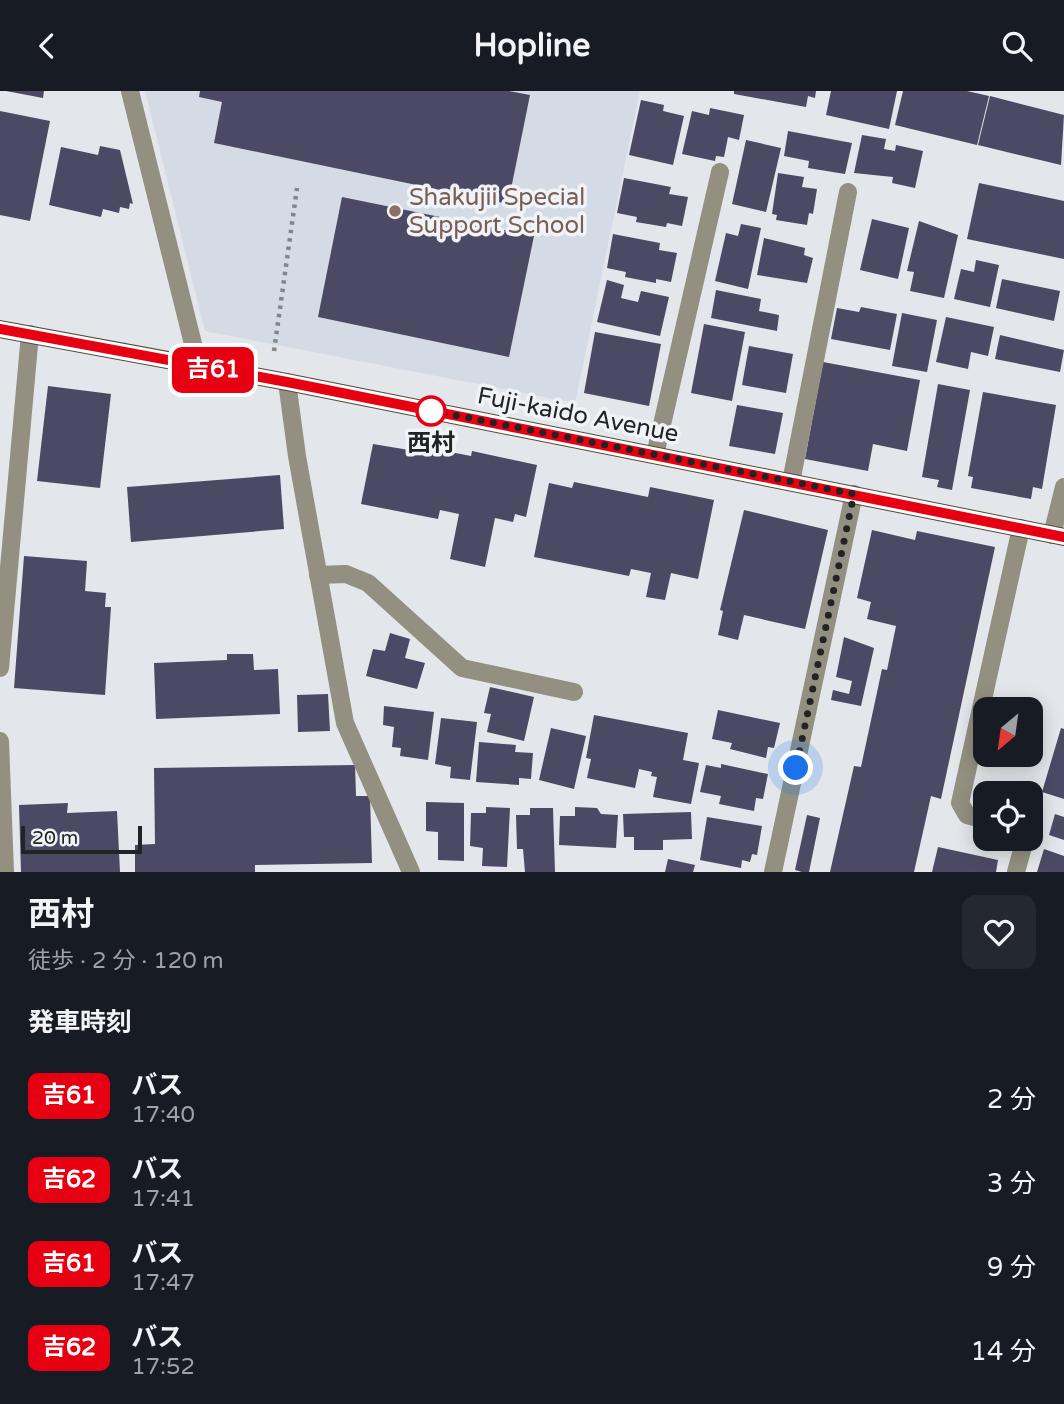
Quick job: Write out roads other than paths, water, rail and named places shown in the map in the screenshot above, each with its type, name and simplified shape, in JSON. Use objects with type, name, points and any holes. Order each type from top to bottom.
[{"type":"main road","name":"Fuji-kaido Avenue","points":[[0,328],[1058,536]]},
{"type":"street","points":[[130,91],[199,367]]},
{"type":"street","points":[[655,455],[720,172]]},
{"type":"street","points":[[791,482],[848,192]]},
{"type":"street","points":[[0,669],[30,334]]},
{"type":"street","points":[[279,381],[345,723],[411,872]]},
{"type":"street","points":[[1058,536],[1064,487]]},
{"type":"street","points":[[773,872],[854,494]]},
{"type":"street","points":[[973,817],[967,815],[960,803],[1021,528]]},
{"type":"street","points":[[318,575],[346,574],[368,583],[462,667],[573,692]]},
{"type":"street","points":[[0,741],[5,872]]},
{"type":"street","points":[[1016,872],[1022,851]]},
{"type":"place","name":"Shakujii Special Support School","points":[[395,211]]},
{"type":"place","name":"西村","points":[[431,411]]}]
